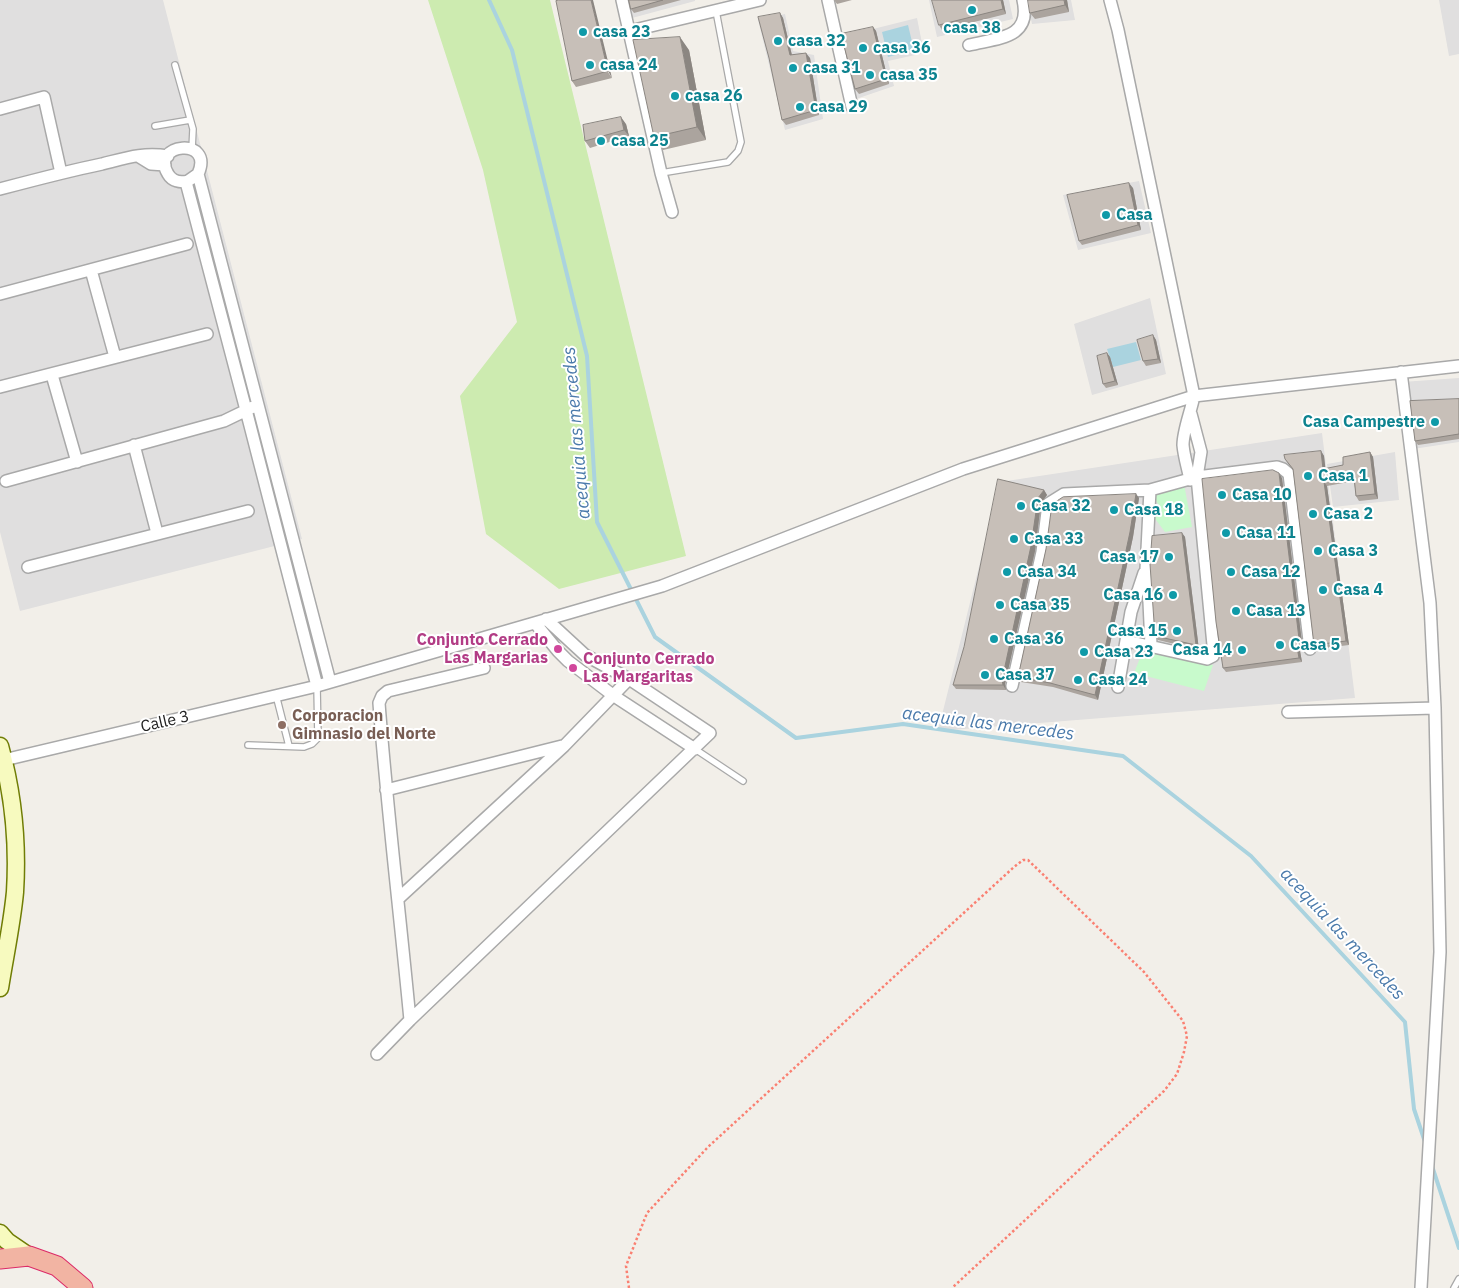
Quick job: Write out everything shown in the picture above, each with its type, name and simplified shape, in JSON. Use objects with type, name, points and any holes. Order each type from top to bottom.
[{"type":"highway","points":[[0,1259],[28,1256],[57,1266],[83,1288]]},
{"type":"main road","points":[[0,988],[15,892],[14,829],[1,756]]},
{"type":"main road","points":[[0,1232],[7,1240],[28,1256]]},
{"type":"street","points":[[622,0],[661,174],[672,212]]},
{"type":"street","points":[[630,31],[760,0]]},
{"type":"street","points":[[828,0],[852,107]]},
{"type":"street","points":[[969,45],[1014,34],[1024,23],[1026,9],[1023,0]]},
{"type":"street","points":[[1110,0],[1118,30],[1194,396],[1184,434],[1183,446],[1193,479],[1213,656],[1206,659],[1127,641]]},
{"type":"street","points":[[0,109],[44,97],[61,173]]},
{"type":"street","points":[[166,160],[178,147],[192,149],[200,160],[198,174],[330,682]]},
{"type":"street","points":[[0,189],[151,153],[166,160],[172,178],[176,181],[186,182],[198,174]]},
{"type":"street","points":[[186,182],[317,686]]},
{"type":"street","points":[[0,294],[187,244]]},
{"type":"street","points":[[91,270],[115,357]]},
{"type":"street","points":[[0,387],[207,334]]},
{"type":"street","name":"Calle 3","points":[[1,756],[317,686],[662,586],[964,469],[1194,396],[1459,366]]},
{"type":"street","points":[[1401,372],[1430,603],[1435,708],[1440,952],[1421,1288]]},
{"type":"street","points":[[52,375],[77,462]]},
{"type":"street","points":[[248,415],[258,406]]},
{"type":"street","points":[[1190,414],[1202,452],[1193,479]]},
{"type":"street","points":[[6,481],[248,415],[262,418]]},
{"type":"street","points":[[134,445],[157,534]]},
{"type":"street","points":[[1012,686],[1042,552],[1048,504],[1064,494],[1150,490],[1193,479],[1277,467],[1289,474],[1310,649]]},
{"type":"street","points":[[1150,490],[1146,570],[1151,645]]},
{"type":"street","points":[[28,567],[248,511]]},
{"type":"street","points":[[1118,687],[1131,612],[1146,570]]},
{"type":"street","points":[[377,1054],[410,1020],[710,733],[629,679],[585,655],[541,621]]},
{"type":"street","points":[[541,621],[558,651],[568,661],[614,696],[695,749]]},
{"type":"street","points":[[410,1020],[399,898],[386,790],[379,703],[382,696],[388,691],[484,668]]},
{"type":"street","points":[[399,898],[564,746],[629,679]]},
{"type":"street","points":[[1288,712],[1435,708]]},
{"type":"street","points":[[386,790],[564,746]]},
{"type":"lane","points":[[661,174],[728,162],[738,151],[741,142],[716,11]]},
{"type":"lane","points":[[175,65],[193,129],[192,149]]},
{"type":"lane","points":[[155,126],[190,120]]},
{"type":"lane","points":[[248,745],[304,747],[312,744],[318,738],[317,686]]},
{"type":"lane","points":[[276,695],[289,746]]},
{"type":"lane","points":[[695,749],[743,781]]},
{"type":"lane","points":[[1454,1288],[1459,1279]]},
{"type":"path","points":[[629,1288],[626,1266],[646,1213],[708,1147],[1014,867],[1023,860],[1028,860],[1149,979],[1183,1020],[1187,1036],[1177,1074],[1164,1091],[952,1288]]},
{"type":"shaded area","points":[[0,0],[163,0],[302,539],[20,611],[0,532]]},
{"type":"shaded area","points":[[627,0],[695,0],[695,1],[632,18]]},
{"type":"shaded area","points":[[929,0],[1009,0],[1013,19],[937,37]]},
{"type":"shaded area","points":[[1027,0],[1071,0],[1075,20],[1032,24]]},
{"type":"shaded area","points":[[1439,0],[1459,0],[1459,54],[1449,56]]},
{"type":"shaded area","points":[[785,14],[793,51],[814,55],[823,119],[785,130],[758,20]]},
{"type":"shaded area","points":[[917,18],[924,53],[888,61],[894,86],[856,99],[841,37]]},
{"type":"shaded area","name":"Casa","points":[[1139,181],[1151,233],[1078,250],[1063,195]]},
{"type":"shaded area","points":[[1150,298],[1166,374],[1092,395],[1074,324]]},
{"type":"shaded area","points":[[1459,378],[1459,442],[1413,449],[1402,382]]},
{"type":"shaded area","points":[[1322,433],[1355,698],[938,731],[1000,482]]},
{"type":"shaded area","points":[[1395,452],[1399,500],[1333,507],[1327,464]]},
{"type":"green space","points":[[428,0],[550,0],[686,556],[559,589],[486,534],[460,396],[517,322],[483,170]]},
{"type":"green space","points":[[1184,484],[1192,527],[1165,532],[1150,512],[1158,504],[1152,494]]},
{"type":"green space","points":[[1146,643],[1213,665],[1204,691],[1134,673]]},
{"type":"water","points":[[908,25],[914,50],[888,57],[882,32]]},
{"type":"water","points":[[1136,342],[1141,360],[1113,367],[1107,349]]},
{"type":"building","points":[[591,0],[608,71],[572,81],[556,1]]},
{"type":"building","points":[[629,0],[663,0],[631,9]]},
{"type":"building","points":[[932,0],[1001,0],[1003,9],[939,25]]},
{"type":"building","points":[[1028,0],[1064,0],[1065,5],[1030,13]]},
{"type":"building","points":[[780,13],[790,55],[806,53],[816,110],[782,120],[758,17]]},
{"type":"building","points":[[873,27],[886,79],[855,89],[841,34]]},
{"type":"building","name":"casa 26","points":[[680,37],[697,127],[654,137],[633,40]]},
{"type":"building","points":[[621,117],[624,130],[585,141],[583,125]]},
{"type":"building","name":"Casa","points":[[1129,183],[1138,225],[1079,241],[1067,195]]},
{"type":"building","points":[[1153,335],[1158,359],[1143,361],[1137,340]]},
{"type":"building","points":[[1107,353],[1115,381],[1103,384],[1097,356]]},
{"type":"building","name":"Casa Campestre","points":[[1459,399],[1459,434],[1415,441],[1410,401]]},
{"type":"building","points":[[1321,451],[1323,469],[1343,465],[1343,457],[1370,452],[1375,494],[1356,496],[1354,477],[1324,482],[1346,641],[1314,645],[1293,469],[1284,455]]},
{"type":"building","points":[[1273,470],[1279,473],[1300,647],[1297,647],[1299,658],[1223,668],[1216,622],[1202,479]]},
{"type":"building","points":[[998,479],[1044,490],[1038,498],[1031,546],[1002,680],[1003,685],[953,685],[964,647]]},
{"type":"building","points":[[1136,494],[1130,532],[1095,695],[1018,677],[1046,549],[1052,504],[1063,497]]},
{"type":"building","points":[[1182,533],[1196,645],[1155,636],[1150,564],[1152,536]]},
{"type":"waterway","name":"acequia las mercedes","points":[[489,0],[512,50],[587,356],[597,522],[655,637],[796,738],[903,724],[1123,756],[1251,856],[1405,1022],[1414,1109],[1425,1142]]},
{"type":"waterway","name":"acequia las mercedes","points":[[1432,1166],[1459,1248]]},
{"type":"place","name":"casa 38","points":[[972,10]]},
{"type":"place","name":"casa 23","points":[[583,32]]},
{"type":"place","name":"casa 32","points":[[778,41]]},
{"type":"place","name":"casa 36","points":[[863,48]]},
{"type":"place","name":"casa 24","points":[[590,65]]},
{"type":"place","name":"casa 31","points":[[793,68]]},
{"type":"place","name":"casa 35","points":[[870,75]]},
{"type":"place","name":"casa 26","points":[[675,96]]},
{"type":"place","name":"casa 29","points":[[800,107]]},
{"type":"place","name":"casa 25","points":[[601,141]]},
{"type":"place","name":"Casa","points":[[1106,215]]},
{"type":"place","name":"Casa Campestre","points":[[1435,422]]},
{"type":"place","name":"Casa 1","points":[[1308,476]]},
{"type":"place","name":"Casa 10","points":[[1222,495]]},
{"type":"place","name":"Casa 32","points":[[1021,506]]},
{"type":"place","name":"Casa 18","points":[[1114,510]]},
{"type":"place","name":"Casa 2","points":[[1313,514]]},
{"type":"place","name":"Casa 11","points":[[1226,533]]},
{"type":"place","name":"Casa 33","points":[[1014,539]]},
{"type":"place","name":"Casa 3","points":[[1318,551]]},
{"type":"place","name":"Casa 17","points":[[1169,557]]},
{"type":"place","name":"Casa 34","points":[[1007,572]]},
{"type":"place","name":"Casa 12","points":[[1231,572]]},
{"type":"place","name":"Casa 4","points":[[1323,590]]},
{"type":"place","name":"Casa 16","points":[[1173,595]]},
{"type":"place","name":"Casa 35","points":[[1000,605]]},
{"type":"place","name":"Casa 13","points":[[1236,611]]},
{"type":"place","name":"Casa 15","points":[[1177,631]]},
{"type":"place","name":"Casa 36","points":[[994,639]]},
{"type":"place","name":"Casa 5","points":[[1280,645]]},
{"type":"place","name":"Conjunto Cerrado Las Margarias","points":[[558,649]]},
{"type":"place","name":"Casa 14","points":[[1242,650]]},
{"type":"place","name":"Casa 23","points":[[1084,652]]},
{"type":"place","name":"Conjunto Cerrado Las Margaritas","points":[[573,668]]},
{"type":"place","name":"Casa 37","points":[[985,675]]},
{"type":"place","name":"Casa 24","points":[[1078,680]]},
{"type":"place","name":"Corporacion Gimnasio del Norte","points":[[282,725]]}]
